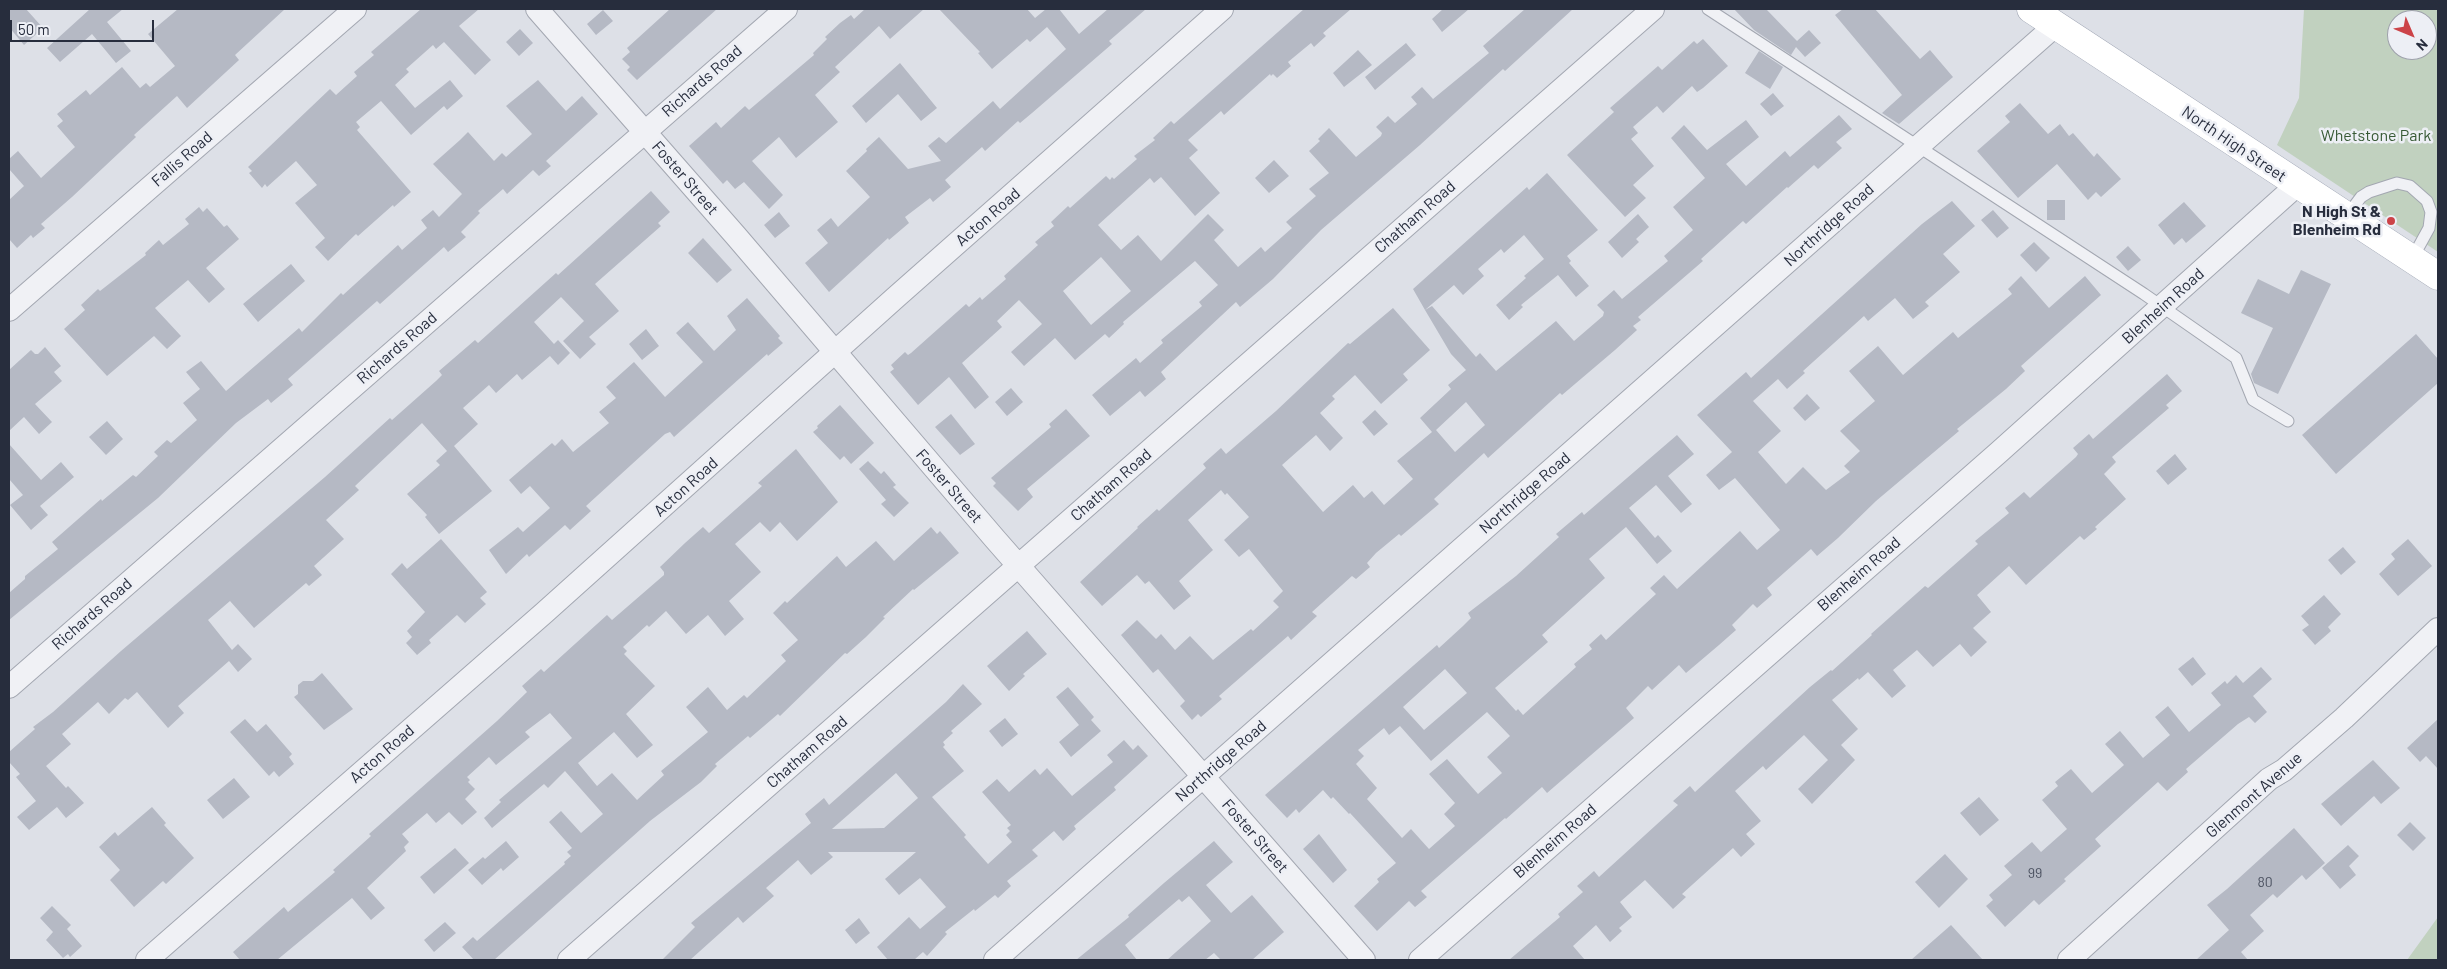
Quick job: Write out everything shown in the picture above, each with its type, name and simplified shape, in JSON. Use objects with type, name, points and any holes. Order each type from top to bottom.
[{"type":"main road","name":"North High Street","points":[[2031,9],[2438,276]]},
{"type":"street","name":"Fallis Road","points":[[9,310],[355,9]]},
{"type":"street","name":"Foster Street","points":[[537,9],[834,353],[1364,960]]},
{"type":"street","name":"Richards Road","points":[[9,687],[786,9]]},
{"type":"street","name":"Acton Road","points":[[146,960],[544,613],[1222,9]]},
{"type":"street","name":"Chatham Road","points":[[569,960],[1653,9]]},
{"type":"street","name":"Northridge Road","points":[[995,960],[2056,25]]},
{"type":"street","name":"Blenheim Road","points":[[1420,960],[2163,306],[2297,185]]},
{"type":"street","name":"Glenmont Avenue","points":[[2068,960],[2269,780],[2284,770],[2336,724],[2438,629]]},
{"type":"lane","points":[[1708,9],[2163,306],[2236,358],[2253,400],[2288,422]]},
{"type":"lane","points":[[2346,217],[2361,197],[2369,192],[2397,183],[2410,186],[2427,201],[2431,212],[2429,228],[2412,259]]},
{"type":"green space","name":"Whetstone Park","points":[[2304,9],[2438,9],[2438,252],[2277,145],[2299,98]]},
{"type":"green space","points":[[2438,917],[2438,960],[2407,960]]},
{"type":"building","points":[[9,9],[26,9],[43,28],[24,45],[9,27]]},
{"type":"building","points":[[90,9],[123,9],[107,22],[131,51],[116,63],[92,34],[60,62],[47,48]]},
{"type":"building","points":[[178,9],[285,9],[235,55],[239,60],[187,108],[177,96],[134,135],[136,137],[41,224],[45,228],[33,238],[31,235],[17,248],[9,239],[9,200],[24,186],[9,169],[9,159],[18,151],[41,178],[75,147],[57,126],[63,121],[57,114],[86,90],[90,95],[122,67],[140,88],[146,83],[150,87],[175,66],[148,34]]},
{"type":"building","points":[[421,9],[479,9],[459,26],[491,60],[475,75],[444,42],[436,49],[433,45],[406,69],[409,72],[395,85],[415,108],[450,80],[463,96],[447,110],[444,106],[411,135],[381,101],[356,122],[360,127],[357,130],[411,192],[358,236],[356,234],[328,261],[315,247],[325,238],[295,203],[317,185],[296,161],[267,187],[265,184],[262,188],[249,173],[252,171],[248,167],[330,89],[336,95],[357,76],[354,72],[374,55],[371,52]]},
{"type":"building","points":[[670,9],[717,9],[637,80],[627,70],[630,67],[622,59],[630,52],[627,48]]},
{"type":"building","points":[[865,9],[924,9],[890,39],[879,26],[835,67],[840,72],[815,95],[838,122],[796,158],[779,137],[752,161],[783,195],[769,209],[744,182],[735,189],[727,180],[723,184],[689,146],[716,122],[721,128],[745,106],[749,110],[814,55],[813,53],[827,39],[825,37],[840,23],[851,15],[854,19]]},
{"type":"building","points":[[939,9],[1027,9],[1035,18],[1046,9],[1059,9],[1079,34],[1108,9],[1146,9],[1109,41],[1112,44],[1032,113],[1020,123],[1018,121],[985,151],[982,147],[945,180],[951,187],[933,202],[930,198],[905,217],[909,223],[889,240],[888,238],[829,292],[805,263],[828,243],[817,230],[831,218],[838,227],[870,197],[846,171],[867,151],[866,149],[879,137],[908,169],[941,161],[928,146],[939,137],[946,143],[993,101],[1000,109],[1066,49],[1047,27],[1030,42],[1027,39],[992,69],[978,53],[980,52]]},
{"type":"building","points":[[1304,9],[1351,9],[1323,33],[1326,36],[1314,47],[1311,43],[1288,62],[1291,66],[1277,78],[1270,74],[1224,115],[1221,111],[1188,140],[1198,150],[1189,158],[1220,193],[1195,216],[1161,177],[1154,183],[1150,178],[1098,225],[1121,250],[1138,235],[1161,261],[1208,214],[1224,230],[1214,240],[1238,267],[1261,247],[1265,252],[1292,228],[1286,222],[1316,196],[1309,189],[1329,173],[1309,151],[1320,141],[1318,139],[1329,128],[1356,157],[1381,136],[1382,133],[1376,127],[1388,116],[1395,123],[1417,104],[1411,97],[1422,87],[1433,99],[1489,53],[1483,46],[1525,9],[1573,9],[1505,71],[1503,69],[1420,145],[1321,230],[1273,279],[1240,307],[1236,302],[1161,372],[1166,379],[1145,397],[1140,391],[1110,416],[1092,395],[1136,358],[1140,363],[1163,343],[1161,340],[1202,306],[1199,302],[1218,285],[1195,261],[1123,322],[1124,324],[1109,338],[1105,334],[1075,360],[1055,338],[1024,366],[1011,352],[1042,324],[1019,300],[997,321],[1002,327],[962,363],[989,397],[975,409],[949,377],[918,405],[890,372],[894,369],[891,365],[905,352],[908,355],[911,353],[966,304],[969,307],[980,297],[982,300],[1006,279],[1004,276],[1038,245],[1035,242],[1054,226],[1051,222],[1068,206],[1070,208],[1106,176],[1110,180],[1112,177],[1114,179],[1137,159],[1134,156],[1155,140],[1153,138],[1171,121],[1174,124]],"holes":[[[1101,257],[1131,291],[1091,325],[1063,291]]]},
{"type":"building","points":[[1443,9],[1469,9],[1442,32],[1432,19]]},
{"type":"building","points":[[1734,9],[1766,9],[1797,41],[1809,30],[1821,43],[1805,57],[1796,47],[1791,55],[1754,30]]},
{"type":"building","points":[[1843,9],[1875,9],[1920,59],[1930,50],[1953,77],[1899,124],[1882,113],[1902,95],[1835,15]]},
{"type":"building","points":[[603,10],[613,21],[596,35],[587,24]]},
{"type":"building","points":[[520,29],[533,43],[519,56],[506,42]]},
{"type":"building","points":[[1703,39],[1728,66],[1697,92],[1692,86],[1663,113],[1657,106],[1633,127],[1638,133],[1631,139],[1654,166],[1633,185],[1646,198],[1625,217],[1567,155],[1614,112],[1610,108],[1658,66],[1662,70],[1694,41],[1697,44]]},
{"type":"building","points":[[1406,43],[1416,55],[1375,90],[1365,77]]},
{"type":"building","points":[[1358,50],[1372,65],[1344,87],[1333,73]]},
{"type":"building","points":[[1759,51],[1783,67],[1770,89],[1745,73]]},
{"type":"building","points":[[900,63],[937,108],[921,121],[898,94],[866,123],[852,106]]},
{"type":"building","points":[[538,80],[566,111],[582,96],[598,114],[546,161],[551,166],[539,176],[533,170],[507,194],[503,189],[478,211],[480,213],[461,232],[466,237],[448,252],[444,247],[380,304],[377,301],[288,379],[293,385],[271,403],[268,399],[236,423],[158,498],[9,620],[9,593],[25,579],[25,576],[58,549],[52,542],[101,499],[102,501],[133,475],[136,477],[158,456],[154,452],[167,440],[171,443],[197,420],[183,403],[200,389],[186,372],[201,361],[226,391],[299,328],[302,332],[341,293],[343,295],[398,245],[402,250],[427,228],[421,220],[433,210],[439,217],[462,194],[433,164],[468,132],[494,161],[502,153],[506,157],[532,134],[506,106]]},
{"type":"building","points":[[1773,93],[1784,106],[1771,116],[1760,104]]},
{"type":"building","points":[[2020,103],[2048,134],[2060,124],[2069,136],[2073,133],[2094,157],[2097,153],[2121,179],[2101,197],[2096,192],[2088,200],[2057,164],[2018,198],[1977,151],[2010,122],[2005,116]]},
{"type":"building","points":[[1839,115],[1852,129],[1836,142],[1842,148],[1818,169],[1814,165],[1746,224],[1743,221],[1701,259],[1703,261],[1638,317],[1641,320],[1633,326],[1637,330],[1562,395],[1560,393],[1488,458],[1484,453],[1434,499],[1439,504],[1401,536],[1399,534],[1376,553],[1367,563],[1370,567],[1356,579],[1352,576],[1312,612],[1317,616],[1291,640],[1288,636],[1219,696],[1222,699],[1201,717],[1198,714],[1192,720],[1180,706],[1185,701],[1158,669],[1153,673],[1121,635],[1137,620],[1156,639],[1161,634],[1175,650],[1190,636],[1213,660],[1251,629],[1253,631],[1279,607],[1273,601],[1283,591],[1249,549],[1239,557],[1224,540],[1249,517],[1227,493],[1225,495],[1221,490],[1188,520],[1213,550],[1179,581],[1191,596],[1174,610],[1149,581],[1145,584],[1137,575],[1102,606],[1080,582],[1137,527],[1157,509],[1159,511],[1206,468],[1203,464],[1221,448],[1226,454],[1276,411],[1348,343],[1350,344],[1393,308],[1430,350],[1403,374],[1408,380],[1381,404],[1355,375],[1332,396],[1335,399],[1320,413],[1343,438],[1330,451],[1316,435],[1282,465],[1323,512],[1353,485],[1364,498],[1372,491],[1384,505],[1413,479],[1397,461],[1432,432],[1420,418],[1451,389],[1448,385],[1466,370],[1451,354],[1425,310],[1432,306],[1476,357],[1480,353],[1496,371],[1556,321],[1574,341],[1603,316],[1604,312],[1597,305],[1614,290],[1622,299],[1668,261],[1664,256],[1693,230],[1673,207],[1705,178],[1671,138],[1684,125],[1707,150],[1746,120],[1759,137],[1726,164],[1746,186],[1785,151],[1790,157]],"holes":[[[1466,402],[1485,425],[1455,452],[1436,430]]]},
{"type":"building","points":[[1274,160],[1289,176],[1269,193],[1255,178]]},
{"type":"building","points":[[1547,173],[1598,230],[1567,256],[1571,261],[1569,263],[1589,286],[1576,297],[1558,275],[1521,305],[1523,307],[1509,320],[1496,305],[1526,278],[1524,276],[1544,259],[1524,235],[1504,253],[1501,249],[1478,269],[1484,276],[1463,295],[1454,285],[1425,310],[1413,289],[1527,187],[1529,190]]},
{"type":"building","points":[[651,191],[670,212],[658,223],[661,226],[595,284],[619,311],[589,337],[596,344],[580,359],[563,341],[584,321],[561,297],[534,322],[554,344],[558,340],[570,353],[558,365],[550,356],[522,380],[517,374],[496,393],[489,385],[463,408],[478,424],[454,446],[492,491],[439,534],[425,517],[427,515],[407,494],[440,465],[436,461],[447,451],[422,423],[355,486],[359,490],[326,520],[344,539],[314,566],[322,575],[309,586],[306,583],[254,628],[230,601],[208,620],[232,650],[238,644],[252,659],[238,672],[229,661],[178,706],[184,713],[168,728],[137,692],[128,700],[125,698],[109,714],[98,702],[62,734],[71,744],[46,766],[66,788],[68,786],[84,803],[66,818],[57,807],[29,830],[17,817],[36,801],[16,777],[20,774],[9,762],[9,752],[35,729],[33,727],[53,712],[121,651],[325,477],[390,418],[392,420],[442,375],[439,371],[475,340],[478,343],[556,273],[558,275]]},
{"type":"building","points":[[2047,200],[2065,200],[2065,220],[2047,220]]},
{"type":"building","points":[[1952,201],[1975,226],[1943,254],[1960,272],[1925,302],[1929,306],[1913,319],[1895,298],[1868,321],[1864,316],[1803,371],[1805,373],[1787,389],[1778,379],[1753,401],[1781,431],[1758,452],[1786,484],[1803,467],[1826,490],[1850,472],[1844,466],[1860,451],[1840,431],[1875,401],[1849,371],[1878,346],[1903,375],[1953,332],[1958,338],[2012,294],[2008,289],[2021,276],[2049,308],[2085,276],[2101,295],[2021,366],[2025,371],[2006,389],[1957,429],[1959,431],[1876,501],[1838,538],[1817,556],[1811,549],[1767,588],[1772,595],[1757,608],[1753,604],[1732,625],[1736,630],[1719,645],[1686,673],[1679,665],[1652,690],[1648,686],[1626,708],[1634,718],[1547,793],[1542,787],[1505,818],[1421,891],[1427,897],[1415,907],[1409,901],[1377,931],[1354,906],[1379,882],[1377,879],[1396,863],[1350,813],[1333,797],[1331,799],[1323,790],[1299,813],[1296,809],[1287,818],[1265,795],[1437,645],[1439,648],[1471,618],[1468,613],[1516,576],[1559,537],[1556,534],[1582,512],[1584,515],[1677,435],[1694,454],[1668,476],[1692,504],[1681,513],[1656,485],[1629,508],[1655,538],[1658,535],[1672,551],[1657,564],[1626,527],[1589,559],[1605,578],[1542,635],[1548,642],[1495,688],[1516,711],[1518,709],[1523,715],[1576,667],[1574,664],[1592,649],[1589,645],[1601,634],[1606,640],[1656,594],[1650,588],[1664,575],[1677,589],[1740,531],[1757,550],[1780,530],[1735,478],[1719,490],[1706,475],[1732,452],[1697,415],[1746,372],[1751,378],[1922,224]],"holes":[[[1445,669],[1467,693],[1424,730],[1403,707]],[[1487,712],[1510,736],[1487,757],[1502,773],[1478,794],[1447,759],[1429,774],[1455,803],[1444,814],[1455,826],[1429,849],[1411,829],[1402,838],[1367,799],[1377,788],[1356,764],[1364,756],[1358,750],[1384,728],[1389,735],[1400,726],[1431,761]]]},
{"type":"building","points":[[2184,202],[2206,226],[2186,243],[2182,238],[2174,245],[2158,225]]},
{"type":"building","points":[[199,207],[203,212],[207,208],[224,227],[227,225],[239,239],[206,268],[225,289],[209,303],[188,280],[155,308],[181,336],[167,349],[154,336],[107,376],[64,329],[85,310],[81,305],[98,289],[100,291],[146,255],[145,253],[159,240],[163,245],[189,224],[185,219]]},
{"type":"building","points":[[1993,210],[2009,228],[1997,238],[1981,220]]},
{"type":"building","points":[[779,212],[790,226],[775,238],[764,225]]},
{"type":"building","points":[[1638,214],[1649,227],[1636,239],[1639,242],[1622,258],[1608,242]]},
{"type":"building","points":[[703,238],[732,270],[717,283],[688,253]]},
{"type":"building","points":[[2034,242],[2050,258],[2036,272],[2020,255]]},
{"type":"building","points":[[2128,246],[2141,260],[2128,271],[2116,257]]},
{"type":"building","points":[[291,264],[305,281],[258,322],[243,304]]},
{"type":"building","points":[[2301,270],[2331,284],[2278,394],[2254,383],[2251,374],[2273,328],[2241,313],[2258,279],[2289,294]]},
{"type":"building","points":[[747,298],[780,336],[778,338],[783,343],[768,356],[767,354],[674,437],[670,432],[665,434],[586,506],[591,511],[570,530],[565,525],[529,557],[527,554],[506,574],[489,550],[518,527],[523,532],[550,508],[530,486],[521,494],[509,480],[552,443],[555,446],[562,439],[573,452],[609,423],[599,412],[616,398],[606,387],[634,362],[665,397],[703,362],[676,333],[688,322],[714,351],[736,330],[727,316]]},
{"type":"building","points":[[646,329],[659,346],[642,360],[629,344]]},
{"type":"building","points":[[2416,334],[2438,359],[2438,383],[2336,474],[2302,435]]},
{"type":"building","points":[[45,347],[61,366],[54,372],[62,381],[35,404],[52,422],[39,434],[24,417],[9,431],[9,370],[31,350],[38,354]]},
{"type":"building","points":[[2167,374],[2182,391],[2166,405],[2169,408],[2112,457],[2116,462],[2104,474],[2126,499],[2095,527],[2097,529],[2084,540],[2080,536],[2026,585],[2009,566],[1977,595],[1991,612],[1973,628],[1987,642],[1971,657],[1960,644],[1933,667],[1917,650],[1893,670],[1906,686],[1892,698],[1868,672],[1832,700],[1858,729],[1841,745],[1855,760],[1812,804],[1798,789],[1828,760],[1804,735],[1766,770],[1763,766],[1735,791],[1761,821],[1746,834],[1755,844],[1741,857],[1733,848],[1682,894],[1686,897],[1673,909],[1645,880],[1620,902],[1632,917],[1619,928],[1622,931],[1610,942],[1596,925],[1573,946],[1585,960],[1509,960],[1560,917],[1558,914],[1583,892],[1577,886],[1594,871],[1599,877],[1678,805],[1673,801],[1690,786],[1695,792],[1925,586],[1928,588],[1978,544],[1975,541],[2009,513],[2005,508],[2024,492],[2030,498],[2076,457],[2078,454],[2073,448],[2089,434],[2093,439]]},
{"type":"building","points":[[1011,388],[1023,402],[1007,416],[995,402]]},
{"type":"building","points":[[1807,394],[1820,408],[1805,421],[1793,408]]},
{"type":"building","points":[[840,405],[874,443],[851,464],[844,456],[840,460],[813,432]]},
{"type":"building","points":[[1066,409],[1090,436],[1027,489],[1033,497],[1018,511],[993,486],[996,483],[991,478],[1051,427],[1049,424]]},
{"type":"building","points":[[1375,410],[1388,424],[1374,436],[1362,422]]},
{"type":"building","points":[[951,414],[975,444],[960,455],[935,427]]},
{"type":"building","points":[[107,421],[123,439],[106,455],[89,437]]},
{"type":"building","points":[[9,444],[41,480],[61,462],[74,477],[40,506],[48,515],[31,530],[10,505],[23,495],[9,479]]},
{"type":"building","points":[[796,449],[838,502],[797,541],[780,522],[770,532],[760,522],[735,544],[761,572],[729,601],[744,619],[725,636],[708,615],[686,634],[666,611],[623,647],[627,651],[624,654],[655,686],[626,714],[653,745],[637,758],[614,732],[578,763],[597,786],[612,773],[637,800],[664,775],[661,771],[708,732],[686,707],[708,687],[727,710],[744,695],[747,698],[786,661],[781,655],[798,640],[773,613],[785,601],[787,603],[837,556],[846,567],[876,541],[894,561],[931,527],[937,534],[940,531],[959,553],[913,589],[883,617],[885,618],[866,637],[847,654],[845,653],[780,716],[778,714],[750,738],[748,736],[715,764],[717,766],[701,782],[650,821],[494,960],[474,960],[462,947],[473,937],[477,941],[565,864],[564,862],[571,856],[567,852],[572,848],[549,822],[561,811],[581,833],[603,814],[565,771],[548,788],[544,784],[492,828],[484,818],[501,802],[499,800],[572,738],[550,713],[525,732],[530,737],[496,765],[489,757],[467,777],[470,780],[468,782],[475,789],[465,799],[477,812],[462,825],[449,812],[436,823],[427,813],[402,834],[409,842],[404,847],[406,851],[367,888],[385,908],[371,920],[352,898],[277,960],[240,960],[233,952],[284,907],[288,912],[335,872],[333,870],[371,836],[369,834],[497,721],[527,692],[522,686],[541,669],[544,672],[607,615],[612,620],[664,575],[660,567],[685,543],[703,527],[709,533],[762,486],[758,483]]},
{"type":"building","points":[[2175,454],[2187,469],[2168,485],[2156,471]]},
{"type":"building","points":[[868,461],[881,474],[884,471],[896,485],[893,487],[909,503],[894,517],[881,504],[886,500],[859,469]]},
{"type":"building","points":[[441,539],[487,592],[480,598],[486,604],[465,623],[457,615],[429,640],[431,643],[417,655],[406,643],[412,637],[407,631],[425,612],[391,574],[402,563],[407,569]]},
{"type":"building","points":[[2408,539],[2432,566],[2398,596],[2379,574],[2395,559],[2391,554]]},
{"type":"building","points":[[2343,547],[2356,562],[2341,575],[2328,560]]},
{"type":"building","points":[[2324,595],[2341,614],[2328,627],[2331,631],[2315,645],[2302,630],[2309,625],[2301,616]]},
{"type":"building","points":[[1027,631],[1047,654],[1023,674],[1025,676],[1009,691],[987,666]]},
{"type":"building","points":[[2193,657],[2206,674],[2192,686],[2178,669]]},
{"type":"building","points":[[2261,667],[2272,679],[2253,696],[2267,712],[2255,723],[2249,717],[2238,724],[2186,769],[2188,772],[2167,791],[2158,782],[2095,839],[2101,846],[2064,879],[2066,881],[2039,905],[2034,900],[2005,927],[1986,906],[1993,900],[1989,895],[2012,875],[2004,866],[2032,842],[2041,852],[2067,829],[2042,800],[2058,786],[2055,782],[2071,769],[2092,793],[2124,765],[2105,744],[2120,731],[2143,758],[2170,735],[2155,717],[2168,706],[2189,732],[2221,705],[2211,693],[2225,681],[2227,684],[2236,675],[2243,683]]},
{"type":"building","points":[[322,673],[353,709],[324,730],[294,697],[298,694],[298,685],[303,681],[313,681]]},
{"type":"building","points":[[963,684],[982,704],[951,731],[953,733],[943,742],[945,745],[943,747],[964,771],[932,797],[966,835],[964,837],[988,864],[1012,842],[1006,835],[1010,831],[1007,828],[1011,825],[982,792],[997,779],[1009,792],[1035,769],[1040,775],[1047,768],[1072,796],[1113,762],[1107,755],[1124,740],[1133,750],[1138,745],[1148,756],[1114,787],[1116,790],[1074,826],[1076,829],[1063,841],[1054,831],[1032,850],[1038,856],[1007,881],[1011,886],[998,898],[995,895],[945,932],[947,934],[927,956],[923,952],[914,960],[888,960],[877,947],[909,917],[920,929],[946,907],[920,878],[899,895],[885,879],[916,852],[828,852],[833,857],[811,875],[798,860],[766,888],[774,896],[743,923],[738,917],[690,960],[662,960],[695,927],[691,923],[811,823],[805,814],[824,798],[829,805],[946,702]],"holes":[[[896,773],[918,798],[884,828],[832,829]]]},
{"type":"building","points":[[1068,687],[1094,717],[1091,720],[1101,731],[1071,757],[1059,742],[1079,725],[1056,697]]},
{"type":"building","points":[[1005,718],[1018,734],[1002,747],[989,731]]},
{"type":"building","points":[[245,719],[257,732],[266,724],[292,754],[289,757],[294,764],[279,777],[274,771],[269,776],[230,732]]},
{"type":"building","points":[[2438,719],[2438,769],[2426,756],[2420,762],[2407,748]]},
{"type":"building","points":[[2373,760],[2400,788],[2381,804],[2374,796],[2341,826],[2321,804]]},
{"type":"building","points":[[234,778],[250,797],[223,819],[207,800]]},
{"type":"building","points":[[1979,797],[1999,820],[1980,836],[1960,813]]},
{"type":"building","points":[[152,807],[166,823],[164,825],[194,858],[166,884],[163,881],[134,907],[110,880],[120,870],[99,847],[115,832],[118,836]]},
{"type":"building","points":[[2410,822],[2426,838],[2413,851],[2397,835]]},
{"type":"building","points":[[2294,828],[2325,863],[2306,880],[2302,875],[2277,898],[2273,894],[2250,915],[2264,931],[2241,952],[2248,960],[2196,960],[2229,930],[2207,905]]},
{"type":"building","points":[[1319,834],[1347,870],[1333,883],[1303,849]]},
{"type":"building","points":[[506,841],[519,857],[503,871],[501,868],[482,885],[468,870],[483,857],[485,859]]},
{"type":"building","points":[[1214,841],[1233,862],[1206,885],[1231,913],[1252,895],[1284,932],[1252,960],[1221,960],[1214,953],[1205,960],[1167,960],[1211,921],[1189,896],[1182,902],[1179,899],[1125,945],[1137,960],[1076,960],[1129,917],[1128,915]]},
{"type":"building","points":[[2348,845],[2359,856],[2349,866],[2356,875],[2340,889],[2322,868]]},
{"type":"building","points":[[455,848],[469,863],[434,894],[420,877]]},
{"type":"building","points":[[1945,854],[1968,879],[1939,908],[1915,882]]},
{"type":"building","points":[[52,906],[71,925],[67,929],[82,946],[70,957],[68,954],[63,958],[46,940],[53,932],[40,918]]},
{"type":"building","points":[[859,918],[870,933],[856,944],[845,930]]},
{"type":"building","points":[[445,922],[456,933],[434,952],[424,940]]},
{"type":"building","points":[[1951,925],[1983,960],[1911,960]]},
{"type":"place","name":"N High St & Blenheim Rd","points":[[2391,221]]}]
